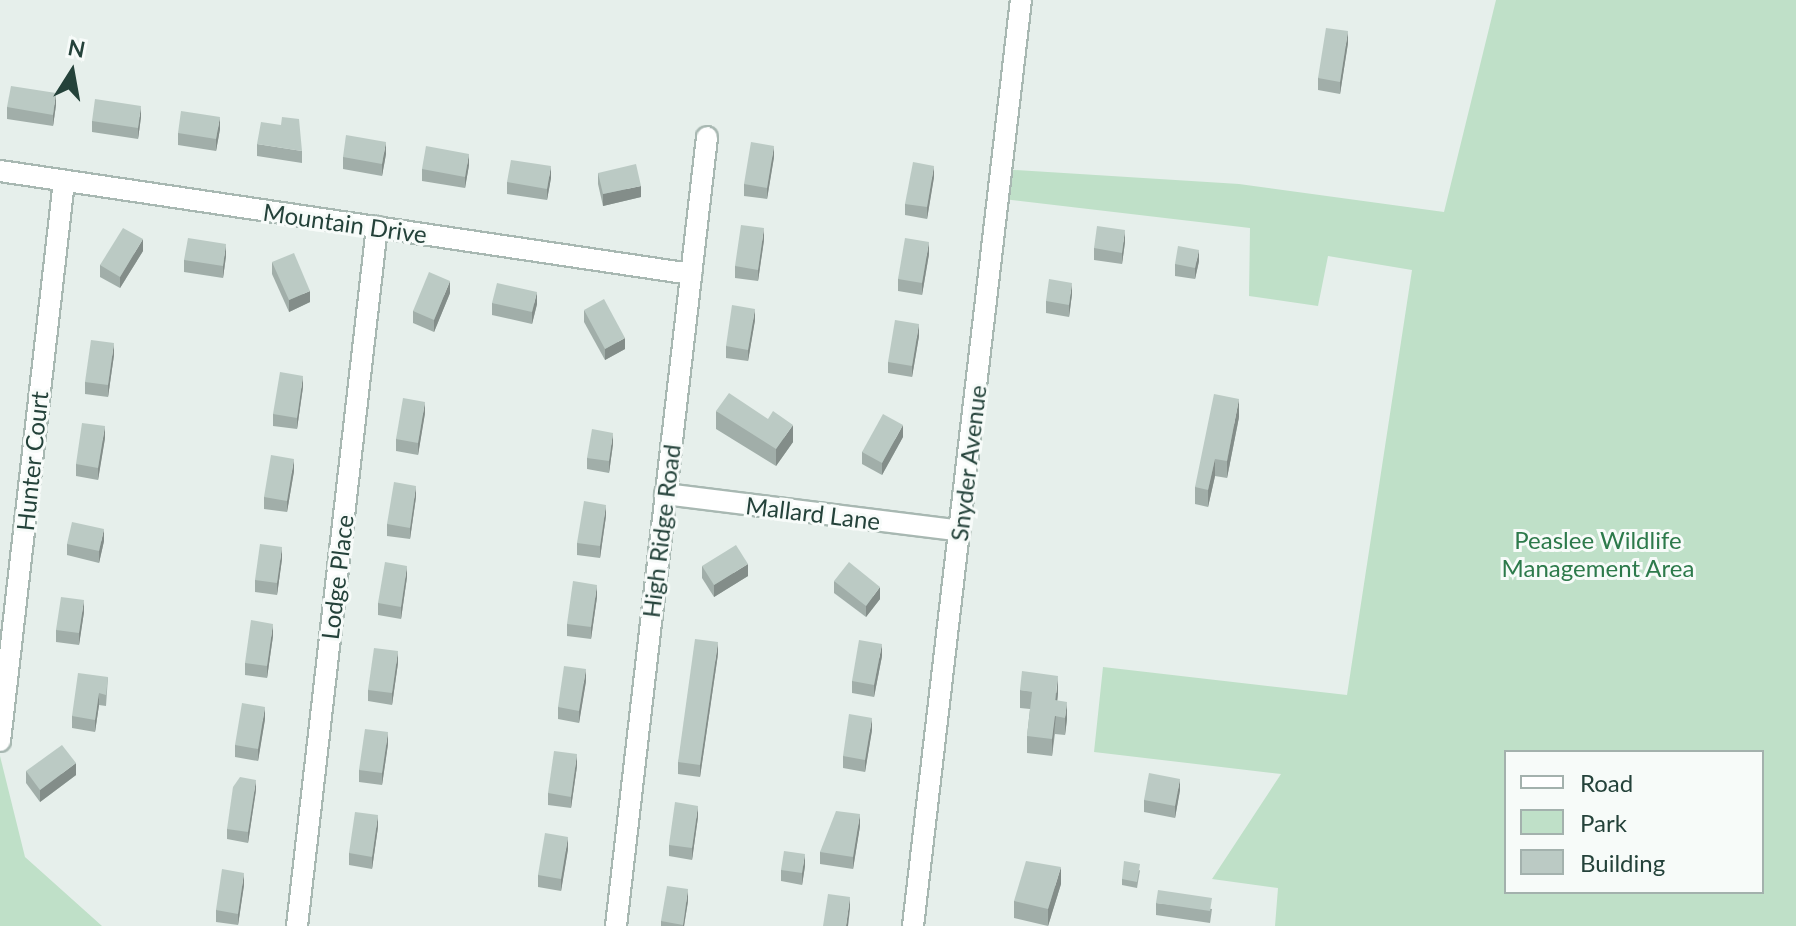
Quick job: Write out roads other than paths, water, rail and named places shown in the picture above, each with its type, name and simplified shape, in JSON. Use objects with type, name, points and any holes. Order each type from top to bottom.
[{"type":"street","name":"Snyder Avenue","points":[[913,926],[1021,0]]},
{"type":"street","name":"High Ridge Road","points":[[616,926],[707,137]]},
{"type":"street","name":"Mountain Drive","points":[[0,171],[691,274]]},
{"type":"street","name":"Hunter Court","points":[[0,741],[64,181]]},
{"type":"street","name":"Lodge Place","points":[[297,926],[377,227]]},
{"type":"street","name":"Mallard Lane","points":[[665,494],[960,531]]},
{"type":"park label","name":"Peaslee Wildlife Management Area","points":[[1598,554]]}]
